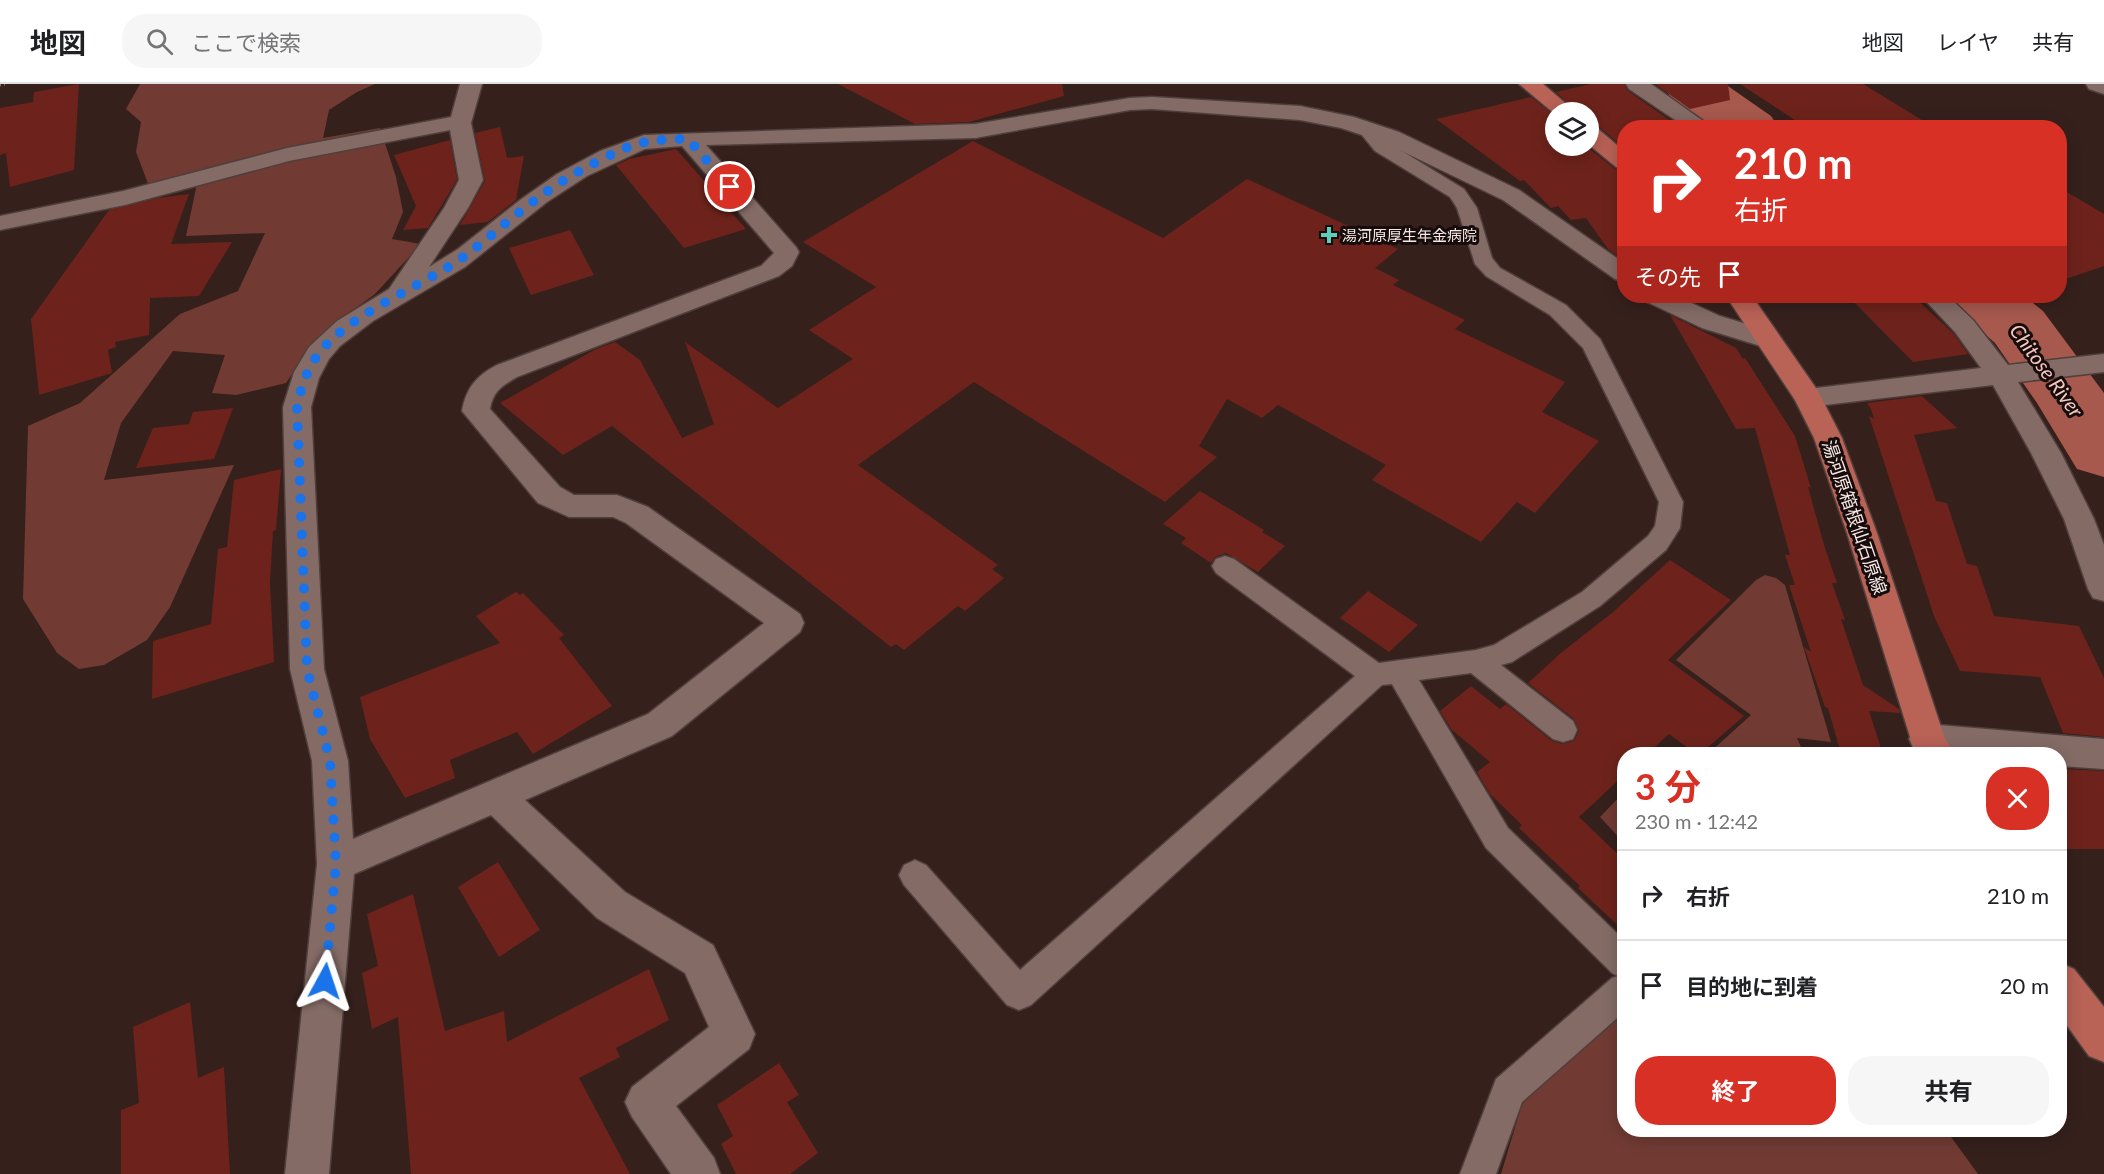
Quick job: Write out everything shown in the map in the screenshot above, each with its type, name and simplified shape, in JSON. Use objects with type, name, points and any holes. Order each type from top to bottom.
[{"type":"main road","points":[[1530,84],[1552,102]]},
{"type":"main road","points":[[1599,141],[1617,156]]},
{"type":"main road","name":"湯河原箱根仙石原線","points":[[1744,303],[1808,398],[1828,438],[1862,533],[1931,747]]},
{"type":"main road","points":[[2067,992],[2104,1041]]},
{"type":"street","points":[[394,298],[456,208],[471,180],[460,123],[471,84]]},
{"type":"street","points":[[1637,84],[1690,120]]},
{"type":"street","points":[[2097,84],[2104,88]]},
{"type":"street","points":[[307,1174],[336,864],[330,761],[307,669],[297,407],[303,380],[320,352],[348,327],[458,261],[537,198],[570,177],[637,144],[652,140],[975,131],[1130,104],[1152,103],[1299,112],[1346,122],[1391,137],[1510,195],[1617,269]]},
{"type":"street","points":[[0,223],[125,198],[287,155],[442,124],[460,123]]},
{"type":"street","points":[[336,864],[660,725],[788,623],[637,515],[616,506],[569,506],[549,495],[476,411],[478,394],[489,381],[507,371],[770,271],[783,261],[787,252],[688,139]]},
{"type":"street","points":[[1671,303],[1711,322],[1767,339]]},
{"type":"street","points":[[1941,303],[1964,326],[2005,376],[2079,519],[2104,589]]},
{"type":"street","points":[[1808,398],[2098,364]]},
{"type":"street","points":[[2067,753],[2104,754]]},
{"type":"street","points":[[496,796],[611,904],[699,959],[734,1034],[647,1102],[698,1174]]},
{"type":"lane","points":[[1225,566],[1352,660],[1387,673],[1476,661],[1502,654],[1591,599],[1657,543],[1667,528],[1671,502],[1592,344],[1558,310],[1493,272],[1482,260],[1467,208],[1457,193],[1382,147],[1366,129]]},
{"type":"lane","points":[[1476,661],[1563,730]]},
{"type":"lane","points":[[915,875],[1019,993],[1387,673]]},
{"type":"lane","points":[[1387,673],[1497,838],[1617,955]]},
{"type":"lane","points":[[1478,1174],[1508,1091],[1617,996]]},
{"type":"path","points":[[0,85],[6,84]]},
{"type":"shaded area","points":[[140,84],[375,84],[357,92],[329,110],[323,138],[380,128],[396,177],[403,212],[392,239],[421,244],[375,294],[334,324],[308,351],[286,383],[236,395],[212,393],[225,355],[173,351],[121,423],[104,480],[234,465],[170,607],[147,640],[104,665],[79,669],[57,653],[23,599],[28,426],[80,403],[180,314],[238,291],[265,233],[186,236],[199,174],[149,186],[136,152],[141,122],[126,109]]},
{"type":"shaded area","points":[[1765,575],[1776,578],[1785,585],[1831,742],[1797,738],[1801,747],[1716,747],[1751,715],[1676,660],[1756,580]]},
{"type":"shaded area","points":[[1617,799],[1617,835],[1600,817]]},
{"type":"shaded area","points":[[1617,1015],[1617,1137],[1951,1137],[1978,1174],[1501,1174],[1522,1104]]},
{"type":"building","points":[[79,84],[74,170],[10,187],[6,153],[0,155],[0,108],[33,102],[34,92]]},
{"type":"building","points":[[838,84],[1062,84],[1064,96],[969,122],[915,124]]},
{"type":"building","points":[[1591,84],[1624,84],[1628,91],[1670,120],[1617,120],[1617,142],[1599,127],[1599,102],[1567,102],[1556,92]]},
{"type":"building","points":[[1655,84],[1728,84],[1730,100],[1690,109]]},
{"type":"building","points":[[1740,84],[1863,84],[1922,120],[1795,120]]},
{"type":"building","points":[[1531,97],[1545,108],[1545,156],[1599,156],[1617,169],[1617,256],[1608,249],[1586,218],[1571,220],[1558,206],[1551,208],[1524,180],[1520,181],[1436,119]]},
{"type":"building","points":[[500,127],[507,158],[524,156],[516,200],[488,222],[460,225],[485,181],[475,133]]},
{"type":"building","points":[[450,140],[457,180],[428,228],[403,230],[416,206],[394,155]]},
{"type":"building","points":[[973,141],[1163,238],[1247,179],[1398,249],[1375,268],[1399,280],[1393,285],[1465,320],[1455,329],[1565,382],[1542,412],[1599,441],[1535,513],[1517,502],[1481,542],[1372,480],[1386,465],[1278,405],[1262,418],[1227,399],[1199,446],[1217,457],[1165,502],[974,382],[858,465],[998,565],[992,569],[1004,578],[965,611],[958,606],[904,650],[896,644],[891,647],[612,426],[563,455],[500,403],[596,349],[615,342],[640,360],[682,438],[714,424],[685,342],[778,408],[853,359],[809,330],[876,287],[803,242]]},
{"type":"building","points":[[676,149],[746,229],[684,248],[616,165],[629,159]]},
{"type":"building","points":[[2067,192],[2104,214],[2104,266],[2067,279]]},
{"type":"building","points":[[189,194],[171,244],[232,242],[199,296],[150,298],[149,335],[115,342],[116,347],[108,350],[112,373],[39,395],[31,319],[109,210],[158,198]]},
{"type":"building","points":[[570,230],[594,275],[531,295],[509,248]]},
{"type":"building","points":[[1855,303],[1921,303],[1954,334],[1968,354],[1913,362]]},
{"type":"building","points":[[1670,315],[1736,348],[1743,359],[1745,358],[1795,436],[1811,488],[1808,487],[1824,545],[1837,583],[1832,583],[1845,620],[1841,619],[1863,685],[1899,709],[1900,713],[1869,711],[1881,747],[1839,747],[1828,708],[1825,707],[1804,647],[1811,652],[1789,585],[1795,585],[1785,555],[1790,555],[1755,428],[1736,429]]},
{"type":"building","points":[[1922,396],[1957,428],[1914,435],[1936,501],[1947,503],[1967,564],[1977,566],[1994,616],[2079,626],[2104,678],[2104,737],[2063,733],[2040,677],[1960,671],[1934,616],[1869,416],[1874,419],[1871,409],[1867,403]]},
{"type":"building","points":[[233,408],[214,459],[136,468],[153,428],[189,424],[193,412]]},
{"type":"building","points":[[281,469],[276,530],[273,531],[270,582],[274,662],[152,699],[153,641],[211,624],[218,549],[227,547],[234,480]]},
{"type":"building","points":[[1200,491],[1264,530],[1262,532],[1285,546],[1258,572],[1226,553],[1215,557],[1211,563],[1181,543],[1186,538],[1163,524]]},
{"type":"building","points":[[1670,560],[1731,600],[1668,660],[1744,716],[1708,747],[1687,747],[1669,734],[1655,747],[1617,747],[1617,782],[1579,817],[1617,853],[1617,924],[1519,828],[1522,825],[1490,794],[1477,772],[1490,762],[1451,729],[1440,711],[1471,686],[1500,709],[1506,704],[1552,741],[1562,744],[1574,741],[1579,731],[1574,719],[1528,683],[1562,652],[1612,613]]},
{"type":"building","points":[[1368,591],[1418,625],[1389,652],[1340,618]]},
{"type":"building","points":[[516,592],[520,595],[523,593],[564,635],[559,638],[612,706],[533,754],[517,732],[450,760],[455,778],[405,798],[370,739],[360,697],[500,643],[476,616]]},
{"type":"building","points":[[2067,769],[2104,771],[2104,849],[2067,849]]},
{"type":"building","points":[[498,862],[540,930],[499,957],[458,887]]},
{"type":"building","points":[[413,894],[445,1031],[504,1011],[507,1042],[649,969],[669,1020],[616,1048],[620,1057],[579,1078],[630,1174],[411,1174],[398,1017],[372,1029],[362,973],[378,966],[367,914]]},
{"type":"building","points":[[190,1002],[198,1078],[224,1067],[230,1174],[121,1174],[121,1110],[139,1103],[133,1027]]},
{"type":"building","points":[[779,1063],[799,1095],[787,1102],[818,1153],[790,1174],[736,1174],[721,1144],[733,1136],[717,1105]]},
{"type":"waterway","name":"Chitose River","points":[[1689,84],[1740,120]]},
{"type":"waterway","name":"Chitose River","points":[[1991,303],[2019,327],[2062,386],[2104,450]]},
{"type":"place","name":"湯河原厚生年金病院","points":[[1329,235]]},
{"type":"route","points":[[325,981],[336,864],[330,761],[307,669],[297,407],[303,380],[320,352],[348,327],[458,261],[537,198],[560,183],[622,149],[652,140],[688,139],[730,187]]}]
